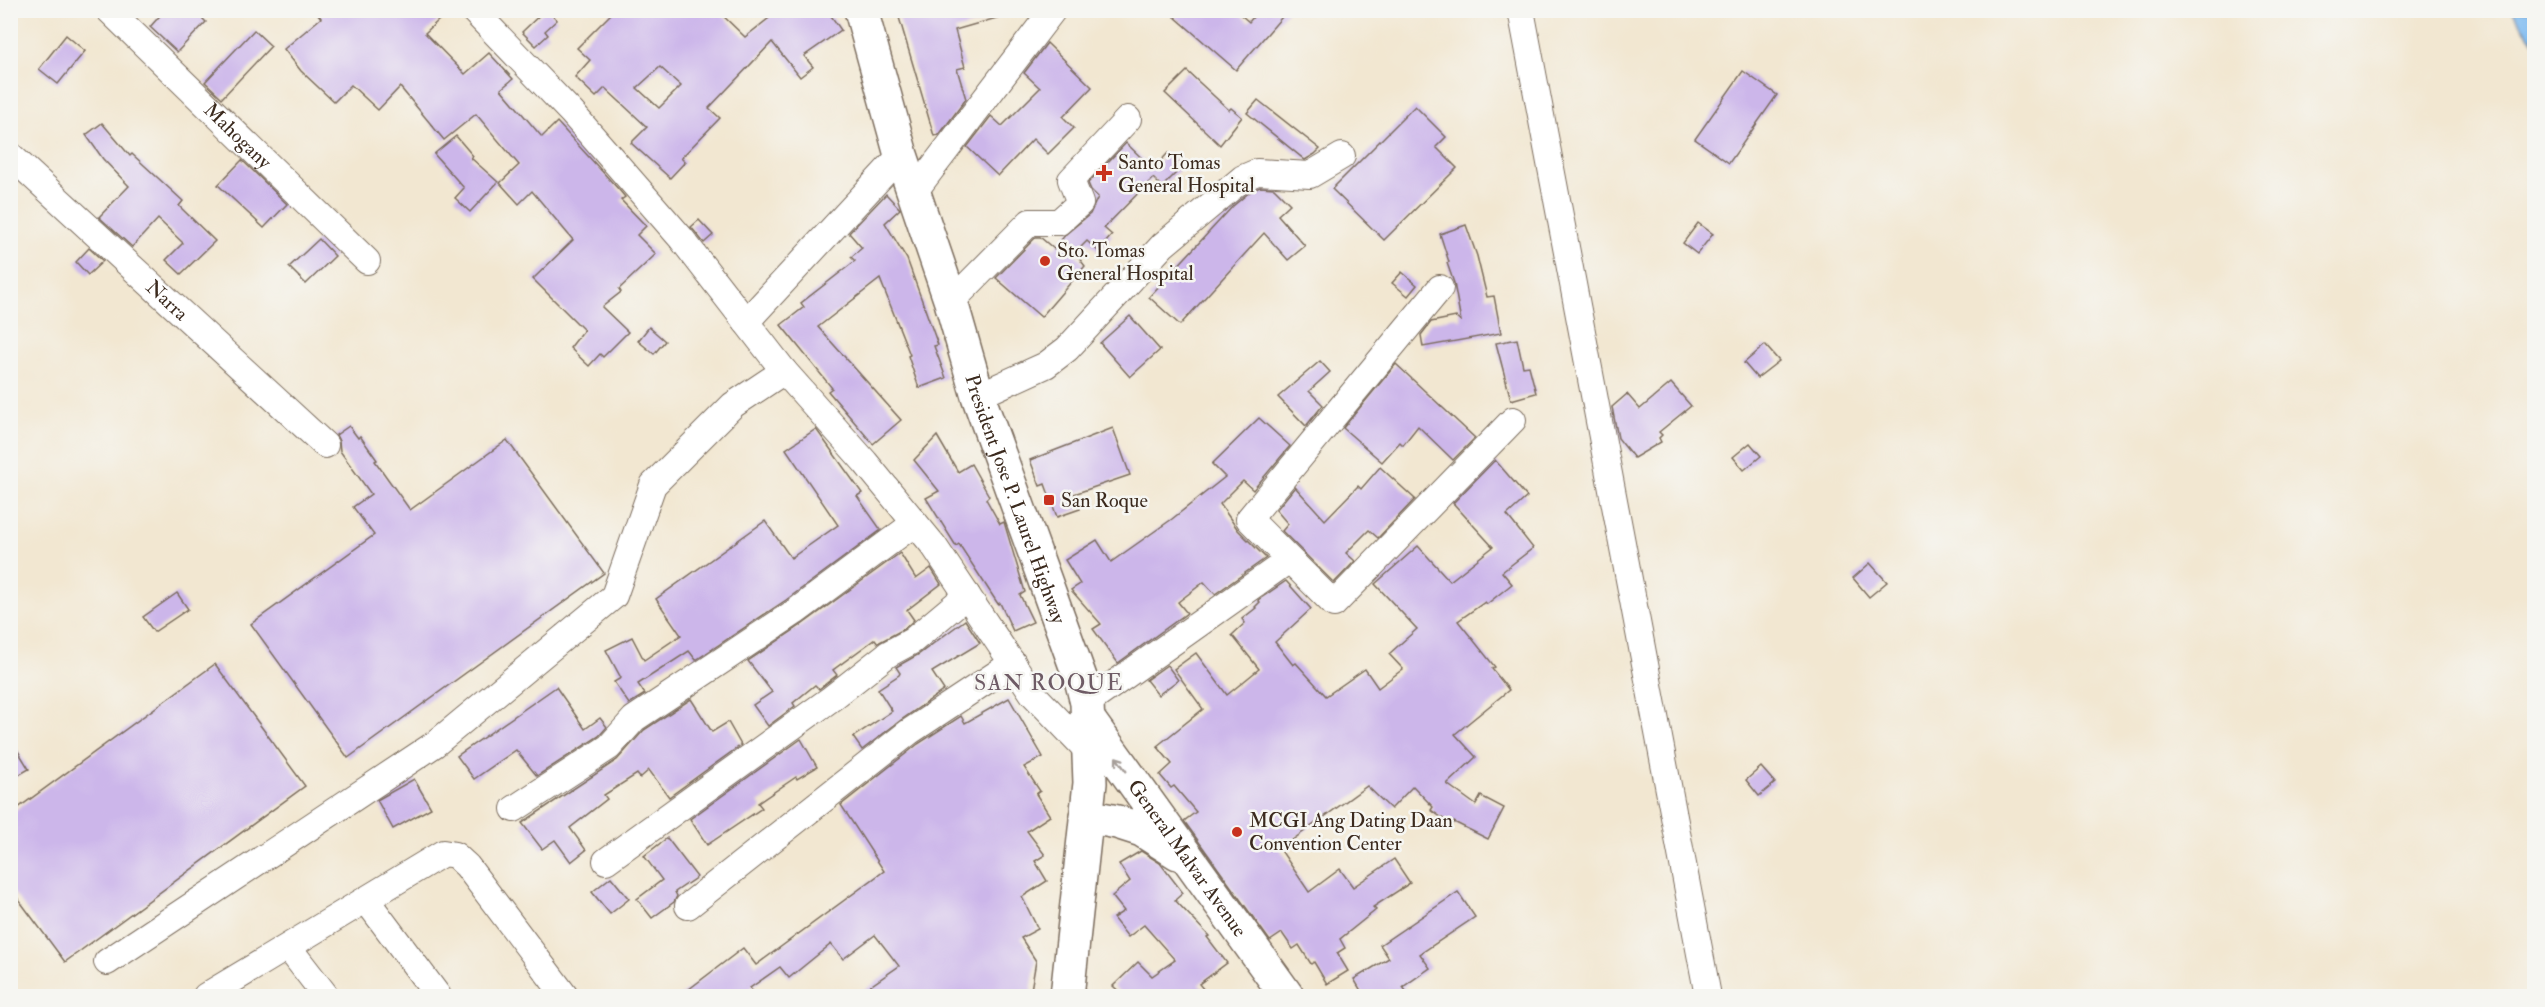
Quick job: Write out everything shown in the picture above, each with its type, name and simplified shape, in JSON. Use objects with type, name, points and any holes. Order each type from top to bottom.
[{"type":"main road","name":"President Jose P. Laurel Highway","points":[[861,10],[901,155],[951,303],[978,396],[1082,683],[1088,711],[1090,753],[1086,816],[1067,996]]},
{"type":"main road","name":"General Malvar Avenue","points":[[1088,711],[1191,862],[1287,996]]},
{"type":"main road","points":[[1086,816],[1142,830],[1191,862]]},
{"type":"street","name":"Mahogany","points":[[109,10],[367,261]]},
{"type":"street","points":[[473,10],[572,114],[681,238],[784,370],[866,462],[915,523],[967,595],[1033,694],[1090,753]]},
{"type":"street","points":[[914,192],[1053,10]]},
{"type":"street","points":[[1521,10],[1708,996]]},
{"type":"street","points":[[951,303],[1030,222],[1059,222],[1080,203],[1071,180],[1128,118]]},
{"type":"street","name":"Narra","points":[[10,155],[325,445]]},
{"type":"street","points":[[746,322],[901,155]]},
{"type":"street","points":[[978,396],[1046,365],[1067,349],[1162,245],[1243,177],[1257,172],[1310,175],[1342,156]]},
{"type":"street","points":[[1440,288],[1249,519],[1335,604],[1513,420]]},
{"type":"street","points":[[107,962],[435,744],[614,596],[652,485],[734,405],[784,370]]},
{"type":"street","points":[[514,809],[609,747],[634,719],[795,612],[915,523]]},
{"type":"street","points":[[1088,711],[1289,560]]},
{"type":"street","points":[[606,861],[832,698],[888,654],[912,641],[967,595]]},
{"type":"street","points":[[688,906],[909,732],[1013,663]]},
{"type":"street","points":[[206,996],[367,901],[443,853],[455,855],[467,866],[565,996]]},
{"type":"street","points":[[367,901],[438,996]]},
{"type":"street","points":[[288,947],[326,996]]},
{"type":"water","points":[[2512,11],[2534,11],[2534,42]]},
{"type":"building","points":[[165,10],[194,10],[206,22],[177,52],[150,27]]},
{"type":"building","points":[[315,10],[430,10],[439,20],[425,33],[465,74],[489,53],[513,79],[501,89],[542,137],[557,122],[625,197],[621,200],[646,226],[637,235],[656,254],[619,289],[621,292],[602,307],[628,332],[603,357],[600,354],[589,366],[570,348],[584,330],[533,279],[573,240],[532,191],[519,204],[500,183],[519,165],[476,114],[444,140],[400,87],[378,110],[351,85],[334,102],[301,71],[284,49],[321,18]]},
{"type":"building","points":[[545,10],[548,10],[557,20],[545,31],[548,35],[536,46],[522,32]]},
{"type":"building","points":[[615,10],[717,10],[745,37],[769,18],[763,10],[827,10],[841,30],[804,56],[813,67],[800,77],[772,42],[709,108],[720,118],[681,158],[685,162],[670,178],[631,143],[647,127],[605,88],[596,97],[575,77],[590,60],[577,48]],"holes":[[[660,67],[681,86],[659,108],[637,88]]]},
{"type":"building","points":[[912,10],[1006,10],[1007,15],[955,30],[965,67],[957,69],[966,99],[939,135],[934,136],[898,14]]},
{"type":"building","points":[[1167,10],[1235,10],[1249,22],[1259,10],[1288,10],[1236,70]]},
{"type":"building","points":[[254,30],[271,46],[222,98],[205,82]]},
{"type":"building","points":[[66,35],[85,51],[58,84],[39,69]]},
{"type":"building","points":[[1047,43],[1092,87],[1063,117],[1074,128],[1048,154],[1033,139],[998,176],[967,147],[991,116],[1002,126],[1040,88],[1024,73]]},
{"type":"building","points":[[1187,71],[1229,110],[1231,108],[1242,117],[1220,145],[1165,93]]},
{"type":"building","points":[[1743,71],[1777,95],[1729,163],[1695,139]]},
{"type":"building","points":[[1258,100],[1320,149],[1305,160],[1247,113]]},
{"type":"building","points":[[1415,106],[1446,137],[1436,147],[1457,168],[1384,240],[1332,189]]},
{"type":"building","points":[[102,123],[130,156],[132,154],[183,201],[179,206],[215,241],[181,274],[166,260],[183,243],[158,219],[132,247],[99,217],[129,186],[103,159],[86,135]]},
{"type":"building","points":[[456,136],[473,156],[471,158],[498,182],[470,212],[455,198],[464,188],[434,154]]},
{"type":"building","points":[[1126,143],[1153,169],[1168,153],[1182,167],[1162,187],[1153,178],[1104,228],[1112,235],[1098,251],[1087,241],[1075,253],[1085,266],[1041,317],[996,278],[1036,237],[1040,237],[1054,249],[1066,234],[1090,214],[1098,197],[1088,183]]},
{"type":"building","points":[[242,160],[287,204],[264,228],[218,185]]},
{"type":"building","points":[[1260,187],[1274,188],[1290,204],[1278,215],[1305,246],[1288,260],[1264,233],[1180,325],[1149,297],[1233,206],[1251,191]]},
{"type":"building","points":[[886,194],[900,209],[885,223],[907,259],[938,345],[934,346],[946,378],[919,388],[908,356],[910,355],[880,279],[818,327],[901,420],[873,444],[828,391],[832,388],[781,325],[804,307],[801,303],[855,261],[851,257],[862,248],[849,233]]},
{"type":"building","points":[[699,220],[713,235],[704,243],[691,227]]},
{"type":"building","points":[[1698,223],[1713,234],[1697,254],[1683,243]]},
{"type":"building","points":[[1466,225],[1477,256],[1487,297],[1494,296],[1501,333],[1423,347],[1421,335],[1431,322],[1456,317],[1461,321],[1454,283],[1447,263],[1449,262],[1440,234]]},
{"type":"building","points":[[319,239],[335,256],[306,284],[289,267]]},
{"type":"building","points":[[89,248],[103,261],[88,275],[76,262]]},
{"type":"building","points":[[1402,272],[1417,285],[1408,296],[1392,283]]},
{"type":"building","points":[[1130,316],[1160,350],[1130,377],[1100,343]]},
{"type":"building","points":[[649,327],[665,341],[654,354],[638,341]]},
{"type":"building","points":[[1517,339],[1523,367],[1529,366],[1536,393],[1511,400],[1496,343]]},
{"type":"building","points":[[1765,345],[1779,361],[1757,378],[1744,363]]},
{"type":"building","points":[[1320,361],[1330,372],[1309,391],[1323,405],[1306,426],[1278,397]]},
{"type":"building","points":[[1396,364],[1475,438],[1453,460],[1418,426],[1403,445],[1400,442],[1382,462],[1343,428]]},
{"type":"building","points":[[1671,383],[1691,406],[1659,432],[1662,435],[1659,438],[1661,442],[1634,458],[1618,438],[1612,407],[1627,394],[1640,409]]},
{"type":"building","points":[[1259,418],[1290,446],[1253,490],[1243,481],[1220,504],[1238,530],[1266,558],[1215,594],[1204,582],[1178,602],[1187,613],[1118,663],[1093,629],[1101,624],[1071,590],[1080,584],[1065,560],[1097,540],[1111,562],[1172,519],[1225,477],[1212,464]]},
{"type":"building","points":[[349,426],[358,438],[360,436],[410,510],[507,440],[604,573],[348,758],[251,624],[374,535],[353,507],[371,494],[340,451],[336,435]]},
{"type":"building","points":[[1113,428],[1130,475],[1074,494],[1080,509],[1057,517],[1045,484],[1040,486],[1030,460]]},
{"type":"building","points":[[816,429],[862,493],[857,496],[881,530],[786,600],[696,660],[689,651],[638,684],[645,694],[629,704],[614,682],[621,678],[606,650],[632,637],[644,660],[681,635],[656,599],[765,521],[791,558],[838,525],[786,449]]},
{"type":"building","points":[[937,436],[958,472],[971,464],[989,496],[986,499],[1000,524],[1004,522],[1025,592],[1020,595],[1033,622],[1013,631],[1000,603],[998,604],[959,544],[956,546],[926,498],[939,491],[914,460]]},
{"type":"building","points":[[1750,443],[1761,456],[1744,470],[1733,457]]},
{"type":"building","points":[[1495,460],[1527,497],[1507,515],[1533,548],[1502,572],[1512,584],[1487,604],[1485,602],[1458,621],[1495,667],[1492,669],[1509,690],[1455,734],[1476,757],[1447,784],[1476,805],[1481,796],[1504,808],[1488,839],[1454,822],[1452,825],[1431,810],[1433,807],[1413,786],[1391,809],[1367,786],[1280,849],[1309,892],[1340,869],[1353,887],[1394,859],[1410,883],[1373,907],[1376,910],[1340,939],[1345,948],[1337,953],[1348,971],[1327,984],[1314,962],[1311,964],[1299,945],[1293,949],[1282,933],[1270,941],[1184,821],[1196,812],[1174,786],[1171,788],[1160,775],[1172,764],[1157,746],[1203,709],[1174,669],[1196,653],[1227,695],[1259,669],[1232,635],[1245,623],[1242,619],[1256,608],[1260,602],[1258,600],[1286,581],[1311,609],[1275,642],[1293,665],[1296,663],[1326,696],[1365,669],[1378,688],[1403,669],[1389,654],[1417,629],[1375,584],[1418,546],[1450,581],[1493,547],[1453,503]]},
{"type":"building","points":[[1380,467],[1415,499],[1378,538],[1369,530],[1346,553],[1355,561],[1334,583],[1282,531],[1288,524],[1276,510],[1295,487],[1325,520],[1358,486],[1361,489]]},
{"type":"building","points":[[900,553],[916,579],[931,568],[941,584],[907,610],[914,620],[904,629],[878,643],[875,639],[833,670],[837,675],[819,689],[815,685],[793,703],[795,706],[768,726],[753,705],[772,692],[748,661]]},
{"type":"building","points":[[1870,563],[1887,582],[1869,597],[1853,578]]},
{"type":"building","points":[[177,593],[188,609],[154,632],[143,617]]},
{"type":"building","points":[[965,620],[980,643],[932,672],[944,690],[862,750],[853,737],[892,711],[878,689],[899,675],[896,667],[919,654]]},
{"type":"building","points":[[215,664],[305,786],[65,962],[10,888],[10,814]]},
{"type":"building","points":[[1167,665],[1178,680],[1158,695],[1146,680]]},
{"type":"building","points":[[556,687],[585,729],[600,718],[607,727],[599,736],[537,776],[516,750],[474,779],[457,756]]},
{"type":"building","points":[[1009,698],[1043,757],[1024,767],[1040,791],[1036,794],[1050,816],[1027,831],[1045,855],[1035,861],[1047,881],[1022,897],[1038,929],[1021,938],[1036,961],[1030,996],[856,996],[899,966],[875,935],[843,959],[831,944],[789,978],[780,967],[750,988],[756,996],[680,996],[743,948],[756,965],[884,871],[841,805],[918,744],[961,716],[965,723]]},
{"type":"building","points":[[691,699],[712,732],[728,722],[741,745],[669,797],[649,770],[640,778],[637,774],[604,795],[607,799],[570,828],[586,850],[571,862],[555,840],[542,849],[522,823],[617,760],[644,730]]},
{"type":"building","points":[[10,738],[29,769],[10,780]]},
{"type":"building","points":[[801,739],[817,767],[797,779],[796,777],[758,803],[762,808],[707,845],[690,819]]},
{"type":"building","points":[[1761,767],[1775,783],[1759,796],[1746,780]]},
{"type":"building","points":[[414,779],[431,808],[393,829],[377,800]]},
{"type":"building","points":[[667,838],[697,877],[675,892],[677,896],[674,902],[652,918],[637,899],[662,880],[644,856]]},
{"type":"building","points":[[1141,851],[1160,863],[1183,893],[1175,900],[1209,936],[1207,937],[1227,963],[1199,984],[1209,996],[1124,996],[1113,986],[1138,962],[1152,976],[1175,960],[1144,925],[1128,937],[1113,918],[1124,911],[1112,896],[1130,881],[1119,864]]},
{"type":"building","points":[[611,877],[629,899],[610,914],[592,892]]},
{"type":"building","points":[[1458,892],[1475,917],[1420,954],[1430,968],[1403,987],[1406,991],[1396,996],[1364,996],[1354,979],[1389,958],[1380,945]]},
{"type":"place","name":"Santo Tomas General Hospital","points":[[1104,173]]},
{"type":"place","name":"Sto. Tomas General Hospital","points":[[1045,261]]},
{"type":"place","name":"San Roque","points":[[1049,500]]},
{"type":"place","name":"MCGI Ang Dating Daan Convention Center","points":[[1237,832]]},
{"type":"district","name":"SAN ROQUE","points":[[1049,683]]}]
